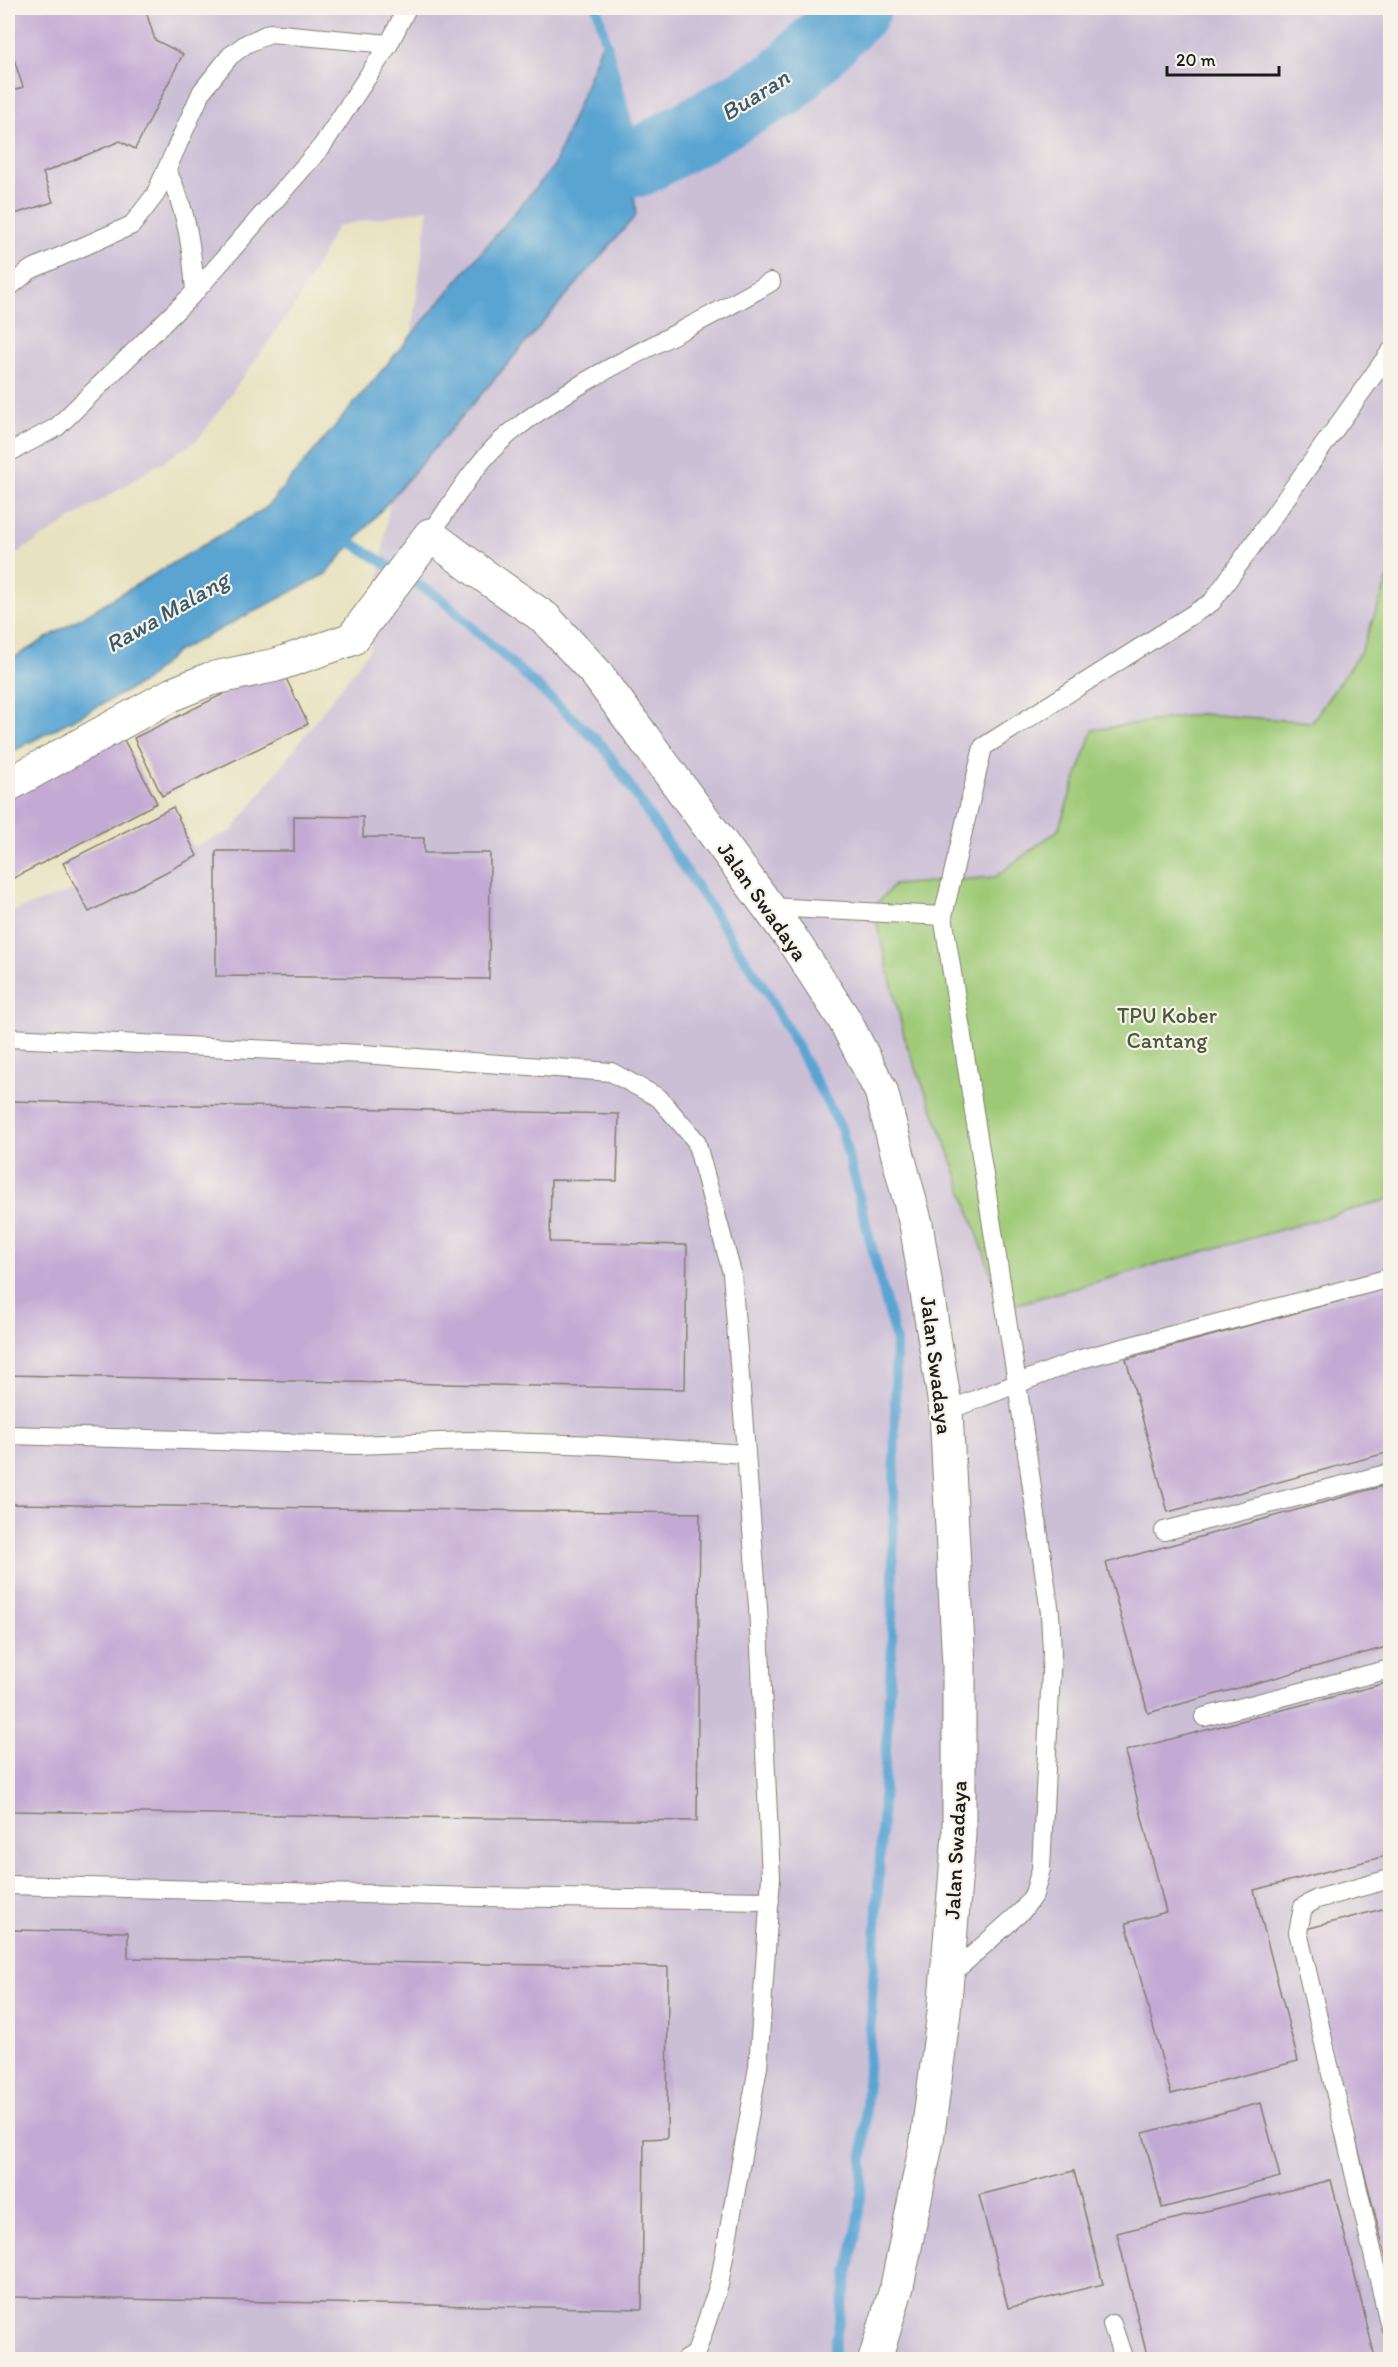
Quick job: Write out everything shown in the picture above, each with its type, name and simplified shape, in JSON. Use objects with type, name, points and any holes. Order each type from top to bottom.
[{"type":"street","points":[[8,785],[173,694],[210,680],[276,665],[352,639],[423,544]]},
{"type":"street","name":"Jalan Swadaya","points":[[423,544],[479,572],[545,618],[596,673],[769,907],[844,1019],[880,1090],[916,1224],[946,1411],[959,1677],[959,1835],[947,1978],[927,2139],[897,2286],[875,2360]]},
{"type":"lane","points":[[8,453],[57,427],[195,292],[322,146],[389,44],[407,8]]},
{"type":"lane","points":[[8,288],[30,270],[132,225],[155,195],[202,91],[230,56],[246,44],[270,33],[389,44]]},
{"type":"lane","points":[[166,171],[176,188],[184,213],[192,250],[195,292]]},
{"type":"lane","points":[[423,544],[474,471],[508,435],[536,414],[601,374],[771,282]]},
{"type":"lane","points":[[947,1978],[1023,1910],[1034,1894],[1041,1869],[1052,1652],[1050,1613],[1017,1383],[943,916],[983,747],[1212,602],[1390,352]]},
{"type":"lane","points":[[769,907],[943,916]]},
{"type":"lane","points":[[8,1038],[363,1054],[611,1072],[659,1098],[696,1141],[732,1273],[758,1607],[771,1877],[758,2067],[719,2284],[696,2353],[685,2360]]},
{"type":"lane","points":[[946,1411],[1081,1359],[1390,1278]]},
{"type":"lane","points":[[8,1435],[355,1445],[470,1441],[600,1445],[746,1454]]},
{"type":"lane","points":[[1164,1531],[1390,1473]]},
{"type":"lane","points":[[1204,1718],[1390,1669]]},
{"type":"lane","points":[[1390,1879],[1317,1899],[1303,1907],[1298,1932],[1390,2327]]},
{"type":"lane","points":[[8,1885],[478,1897],[770,1901]]},
{"type":"lane","points":[[1112,2324],[1124,2360]]},
{"type":"shaded area","points":[[8,8],[1390,8],[1390,2359],[8,2359],[8,913],[151,863],[232,831],[370,649],[428,209],[337,226],[299,299],[199,439],[8,559]]},
{"type":"green space","name":"TPU Kober Cantang","points":[[1390,574],[1390,1199],[1003,1308],[947,1146],[906,1043],[873,908],[894,885],[995,877],[1058,830],[1093,730],[1200,714],[1312,722],[1361,651]]},
{"type":"water","name":"Rawa Malang","points":[[605,36],[627,121],[636,215],[326,574],[176,652],[144,682],[8,754],[8,661],[266,508],[554,166]]},
{"type":"building","points":[[8,8],[145,8],[155,40],[183,54],[135,149],[120,141],[43,173],[53,202],[8,216],[8,93],[23,87],[8,41]]},
{"type":"building","points":[[280,666],[308,724],[162,796],[134,738]]},
{"type":"building","points":[[121,734],[157,803],[8,881],[8,793]]},
{"type":"building","points":[[173,807],[197,856],[89,912],[63,863]]},
{"type":"building","points":[[294,816],[363,817],[363,837],[424,838],[424,853],[490,853],[489,979],[216,976],[216,851],[294,851]]},
{"type":"building","points":[[8,1101],[619,1114],[617,1181],[551,1180],[550,1242],[687,1245],[685,1389],[8,1375]]},
{"type":"building","points":[[1390,1287],[1390,1452],[1168,1512],[1126,1359]]},
{"type":"building","points":[[1390,1484],[1390,1646],[1148,1713],[1106,1563]]},
{"type":"building","points":[[8,1504],[700,1513],[697,1821],[8,1811]]},
{"type":"building","points":[[1390,1682],[1390,1855],[1254,1890],[1298,2061],[1171,2094],[1126,1923],[1166,1912],[1125,1751]]},
{"type":"building","points":[[1390,1907],[1390,2273],[1302,1930]]},
{"type":"building","points":[[8,1930],[128,1932],[128,1958],[668,1967],[667,2138],[644,2139],[642,2309],[8,2297]]},
{"type":"building","points":[[1261,2103],[1280,2177],[1162,2208],[1143,2133]]},
{"type":"building","points":[[1074,2171],[1103,2284],[1008,2308],[979,2195]]},
{"type":"building","points":[[1331,2180],[1375,2357],[1364,2360],[1148,2360],[1117,2233]]},
{"type":"waterway","points":[[597,8],[638,163],[622,182]]},
{"type":"waterway","name":"Buaran","points":[[638,163],[783,82],[857,8]]},
{"type":"waterway","points":[[341,536],[440,598],[603,746],[769,995],[841,1128],[896,1341],[892,1643],[860,2211],[832,2360]]}]
